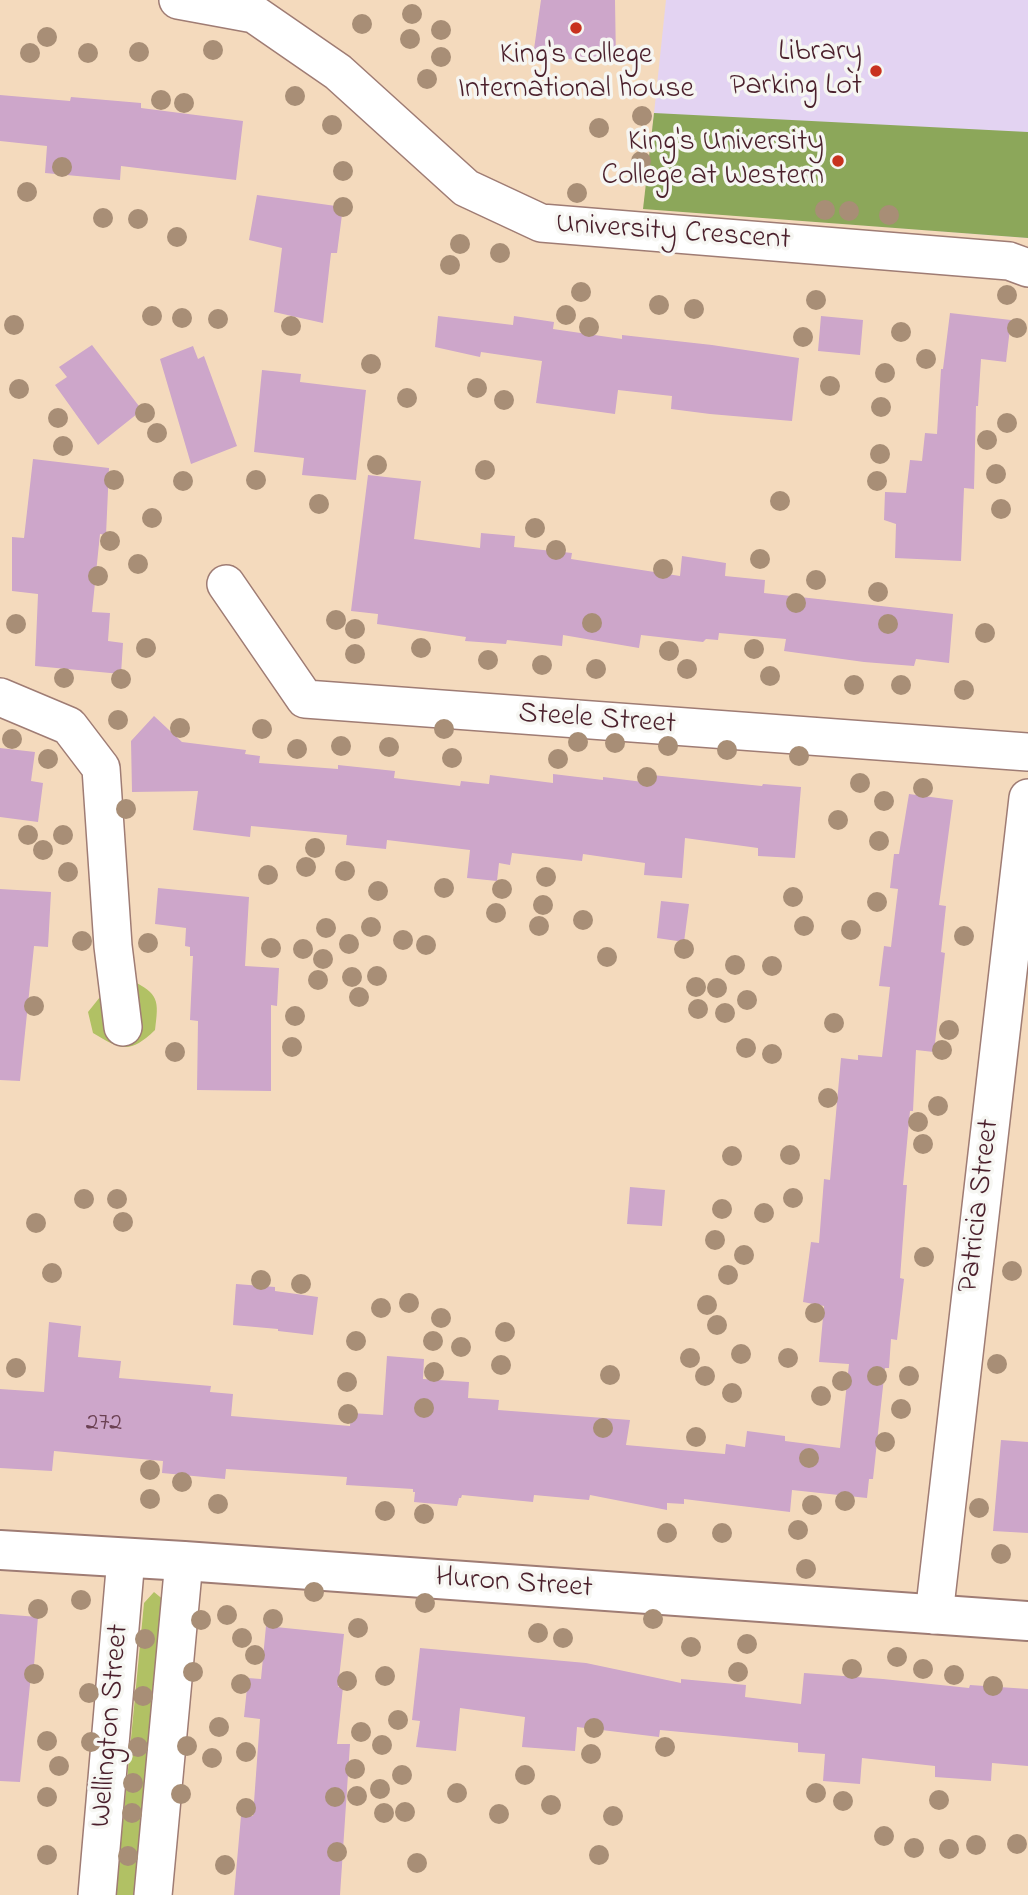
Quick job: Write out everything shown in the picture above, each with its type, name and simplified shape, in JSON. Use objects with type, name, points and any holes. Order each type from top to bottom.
[{"type":"street","name":"University Crescent","points":[[178,0],[254,13],[338,72],[467,188],[541,223],[1009,261],[1028,268]]},
{"type":"street","name":"Steele Street","points":[[226,584],[305,699],[1028,752]]},
{"type":"street","points":[[0,697],[69,726],[101,768],[113,946],[123,1027]]},
{"type":"street","name":"Patricia Street","points":[[934,1615],[1028,798]]},
{"type":"street","name":"Huron Street","points":[[0,1550],[1028,1621]]},
{"type":"street","name":"Wellington Street","points":[[97,1895],[126,1558]]},
{"type":"street","name":"Wellington Street","points":[[153,1895],[184,1561]]},
{"type":"shaded area","name":"King's University College at Western","points":[[666,0],[1028,0],[1028,238],[644,208]]},
{"type":"green space","points":[[654,113],[1028,132],[1028,238],[643,209]]},
{"type":"green space","points":[[131,980],[155,999],[155,1030],[139,1043],[118,1046],[93,1033],[88,1012],[108,987]]},
{"type":"green space","points":[[154,1592],[165,1601],[137,1895],[116,1895],[144,1603]]},
{"type":"building","name":"King's college International house","points":[[541,0],[615,0],[616,63],[533,56]]},
{"type":"building","points":[[0,95],[141,103],[141,108],[243,121],[236,180],[121,166],[120,180],[45,173],[47,146],[0,141]]},
{"type":"building","points":[[257,195],[343,207],[337,253],[331,253],[323,323],[274,312],[282,248],[249,240]]},
{"type":"building","points":[[950,313],[1011,320],[1006,362],[981,359],[976,406],[974,489],[964,488],[961,561],[895,558],[896,524],[884,520],[885,492],[906,493],[910,460],[922,461],[925,433],[937,434],[941,369]]},
{"type":"building","points":[[438,316],[513,325],[514,316],[554,322],[553,329],[622,339],[622,335],[712,345],[799,358],[792,421],[671,409],[672,396],[618,390],[615,414],[536,403],[542,361],[481,352],[480,357],[435,347]]},
{"type":"building","points":[[821,316],[863,320],[860,355],[818,351]]},
{"type":"building","points":[[92,345],[142,410],[98,445],[55,385],[67,377],[59,367]]},
{"type":"building","points":[[193,346],[198,359],[204,356],[237,446],[191,464],[160,359]]},
{"type":"building","points":[[262,370],[301,374],[300,382],[366,390],[356,480],[302,475],[304,458],[254,452]]},
{"type":"building","points":[[33,459],[109,468],[106,535],[100,534],[92,612],[110,613],[108,641],[123,643],[121,674],[35,666],[38,594],[12,591],[12,537],[24,538]]},
{"type":"building","points":[[368,475],[421,481],[414,539],[480,548],[481,533],[515,536],[514,547],[572,553],[571,559],[680,576],[682,556],[726,563],[725,576],[765,580],[764,593],[953,614],[949,663],[916,659],[914,666],[864,662],[784,651],[786,639],[719,633],[718,640],[706,639],[703,642],[641,635],[639,648],[563,635],[562,646],[507,640],[506,644],[465,641],[466,637],[377,624],[378,614],[351,611]]},
{"type":"building","points":[[154,716],[182,742],[246,750],[245,754],[260,756],[259,763],[338,769],[338,765],[395,771],[394,778],[460,786],[461,781],[489,784],[490,775],[553,783],[553,774],[651,783],[652,775],[762,786],[801,787],[795,858],[758,856],[758,848],[685,838],[682,878],[644,875],[645,863],[583,854],[582,861],[512,853],[510,865],[499,863],[497,881],[467,878],[470,850],[387,840],[386,849],[346,845],[347,835],[251,826],[250,837],[193,830],[198,791],[132,792],[131,741]]},
{"type":"building","points":[[0,748],[35,752],[31,781],[43,783],[38,822],[0,817]]},
{"type":"building","points":[[909,794],[953,800],[939,905],[946,906],[941,952],[945,953],[934,1052],[916,1050],[913,1111],[910,1111],[903,1185],[907,1185],[900,1278],[904,1279],[897,1340],[891,1339],[889,1368],[885,1368],[873,1479],[869,1479],[867,1498],[792,1490],[790,1512],[684,1499],[684,1504],[667,1503],[667,1510],[590,1495],[589,1500],[534,1495],[533,1502],[462,1495],[457,1506],[414,1502],[413,1489],[346,1485],[347,1477],[226,1469],[225,1479],[162,1473],[163,1461],[54,1451],[52,1471],[0,1468],[0,1389],[44,1392],[49,1322],[81,1326],[78,1357],[121,1361],[119,1378],[211,1386],[210,1392],[233,1394],[231,1416],[350,1426],[351,1413],[383,1415],[387,1356],[424,1359],[423,1379],[469,1382],[468,1398],[499,1400],[498,1410],[630,1420],[626,1445],[725,1454],[726,1444],[745,1447],[747,1431],[785,1436],[785,1441],[840,1448],[849,1364],[819,1362],[824,1306],[803,1302],[811,1242],[819,1243],[824,1179],[830,1180],[841,1058],[858,1060],[858,1055],[882,1057],[890,987],[879,986],[884,946],[891,947],[898,889],[890,888],[894,854],[899,854]]},
{"type":"building","points":[[158,888],[249,897],[245,966],[279,968],[277,1006],[271,1005],[271,1091],[197,1090],[198,1021],[190,1020],[193,956],[190,956],[190,947],[185,946],[186,928],[155,924]]},
{"type":"building","points":[[0,889],[51,892],[48,947],[34,946],[20,1081],[0,1080]]},
{"type":"building","points":[[661,901],[689,904],[684,942],[657,938]]},
{"type":"building","points":[[630,1187],[665,1190],[662,1226],[627,1224]]},
{"type":"building","points":[[236,1284],[275,1287],[275,1291],[318,1297],[313,1335],[233,1325]]},
{"type":"building","points":[[1001,1440],[1028,1442],[1028,1533],[993,1531]]},
{"type":"building","points":[[0,1614],[38,1617],[20,1782],[0,1781]]},
{"type":"building","points":[[266,1626],[344,1634],[338,1687],[343,1687],[337,1744],[350,1744],[340,1895],[234,1895],[241,1816],[253,1816],[260,1719],[244,1717],[248,1678],[261,1679]]},
{"type":"building","points":[[420,1648],[586,1663],[681,1683],[681,1679],[746,1685],[745,1697],[801,1704],[804,1673],[969,1688],[970,1685],[1028,1689],[1028,1766],[992,1763],[991,1781],[935,1777],[935,1766],[862,1758],[860,1784],[823,1781],[825,1754],[798,1752],[798,1743],[660,1730],[659,1737],[577,1727],[575,1751],[522,1747],[525,1717],[460,1708],[456,1751],[416,1747],[420,1721],[412,1720]]},
{"type":"place","name":"King's college International house","points":[[576,28]]},
{"type":"place","name":"Library Parking Lot","points":[[876,71]]},
{"type":"place","name":"King's University College at Western","points":[[838,161]]}]
